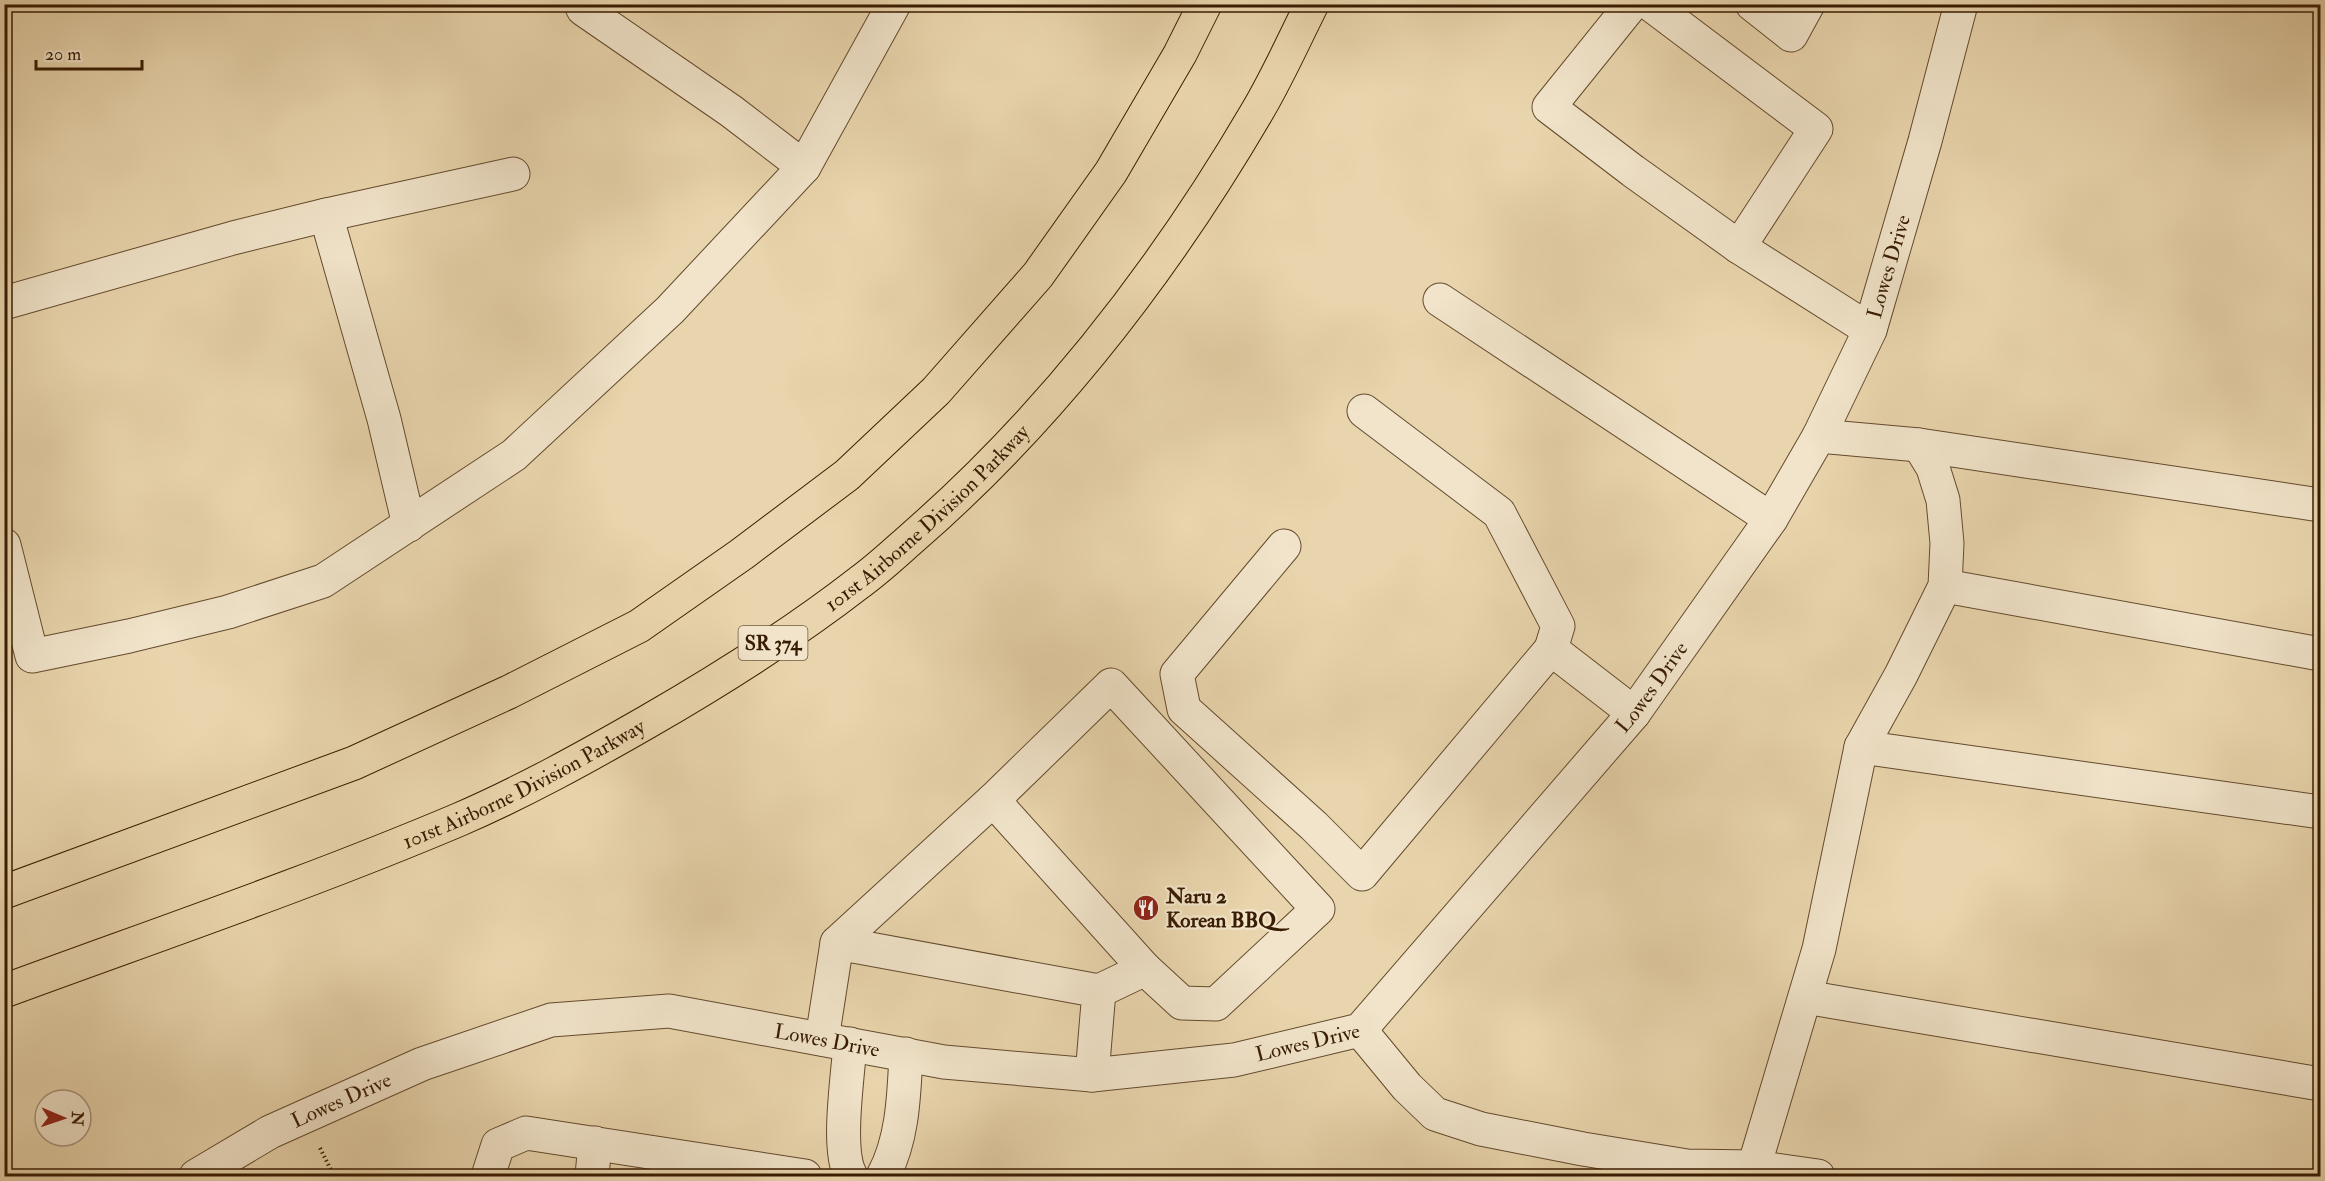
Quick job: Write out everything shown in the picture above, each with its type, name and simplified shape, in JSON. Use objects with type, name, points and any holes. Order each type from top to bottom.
[{"type":"highway","points":[[4,892],[354,763],[509,692],[639,626],[742,554],[847,475],[936,391],[1038,274],[1111,172],[1180,54],[1206,4]]},
{"type":"highway","name":"101st Airborne Division Parkway","points":[[4,991],[302,882],[461,818],[589,755],[688,698],[764,650],[862,581],[954,501],[1037,416],[1124,311],[1196,211],[1254,116],[1312,4]]},
{"type":"street","points":[[581,4],[583,9],[731,111],[804,167]]},
{"type":"street","points":[[4,545],[18,660],[228,612],[323,581],[514,455],[670,310],[804,167],[894,4]]},
{"type":"street","points":[[1632,4],[1549,107],[1739,247],[1870,330]]},
{"type":"street","points":[[1650,4],[1816,129],[1739,247]]},
{"type":"street","points":[[1752,4],[1791,35],[1808,4]]},
{"type":"street","name":"Lowes Drive","points":[[196,1176],[270,1132],[423,1064],[551,1020],[669,1011],[944,1062],[1092,1075],[1234,1060],[1360,1030],[1634,713],[1771,519],[1819,436],[1870,330],[1925,141],[1961,4]]},
{"type":"street","points":[[4,303],[170,255],[326,215],[513,174]]},
{"type":"street","points":[[326,215],[384,418],[409,525]]},
{"type":"street","points":[[1440,300],[1771,519]]},
{"type":"street","points":[[1284,546],[1177,674],[1184,709],[1314,826],[1362,874],[1551,649],[1558,626],[1499,513],[1364,411]]},
{"type":"street","points":[[1819,436],[1919,445],[2320,505]]},
{"type":"street","points":[[1754,1167],[1819,949],[1861,747],[1901,675],[1945,586],[1947,543],[1943,500],[1933,468],[1919,445]]},
{"type":"street","points":[[1945,586],[2320,654]]},
{"type":"street","points":[[1551,649],[1634,713]]},
{"type":"street","points":[[851,1176],[846,1168],[843,1143],[836,1041],[837,943],[993,800],[1111,685],[1318,909],[1216,1004],[1182,1003],[1145,969],[993,800]]},
{"type":"street","points":[[1861,747],[2320,812]]},
{"type":"street","points":[[837,943],[1099,991],[1145,969]]},
{"type":"street","points":[[1092,1075],[1099,991]]},
{"type":"street","points":[[1805,997],[2320,1084]]},
{"type":"street","points":[[1360,1030],[1407,1087],[1435,1114],[1481,1129],[1686,1166],[1754,1167],[1818,1176]]},
{"type":"street","points":[[883,1176],[889,1165],[904,1100],[906,1054]]},
{"type":"street","points":[[488,1176],[498,1144],[526,1133],[805,1176]]},
{"type":"street","points":[[592,1176],[595,1143]]},
{"type":"place","name":"Naru 2 Korean BBQ","points":[[1146,908]]}]
